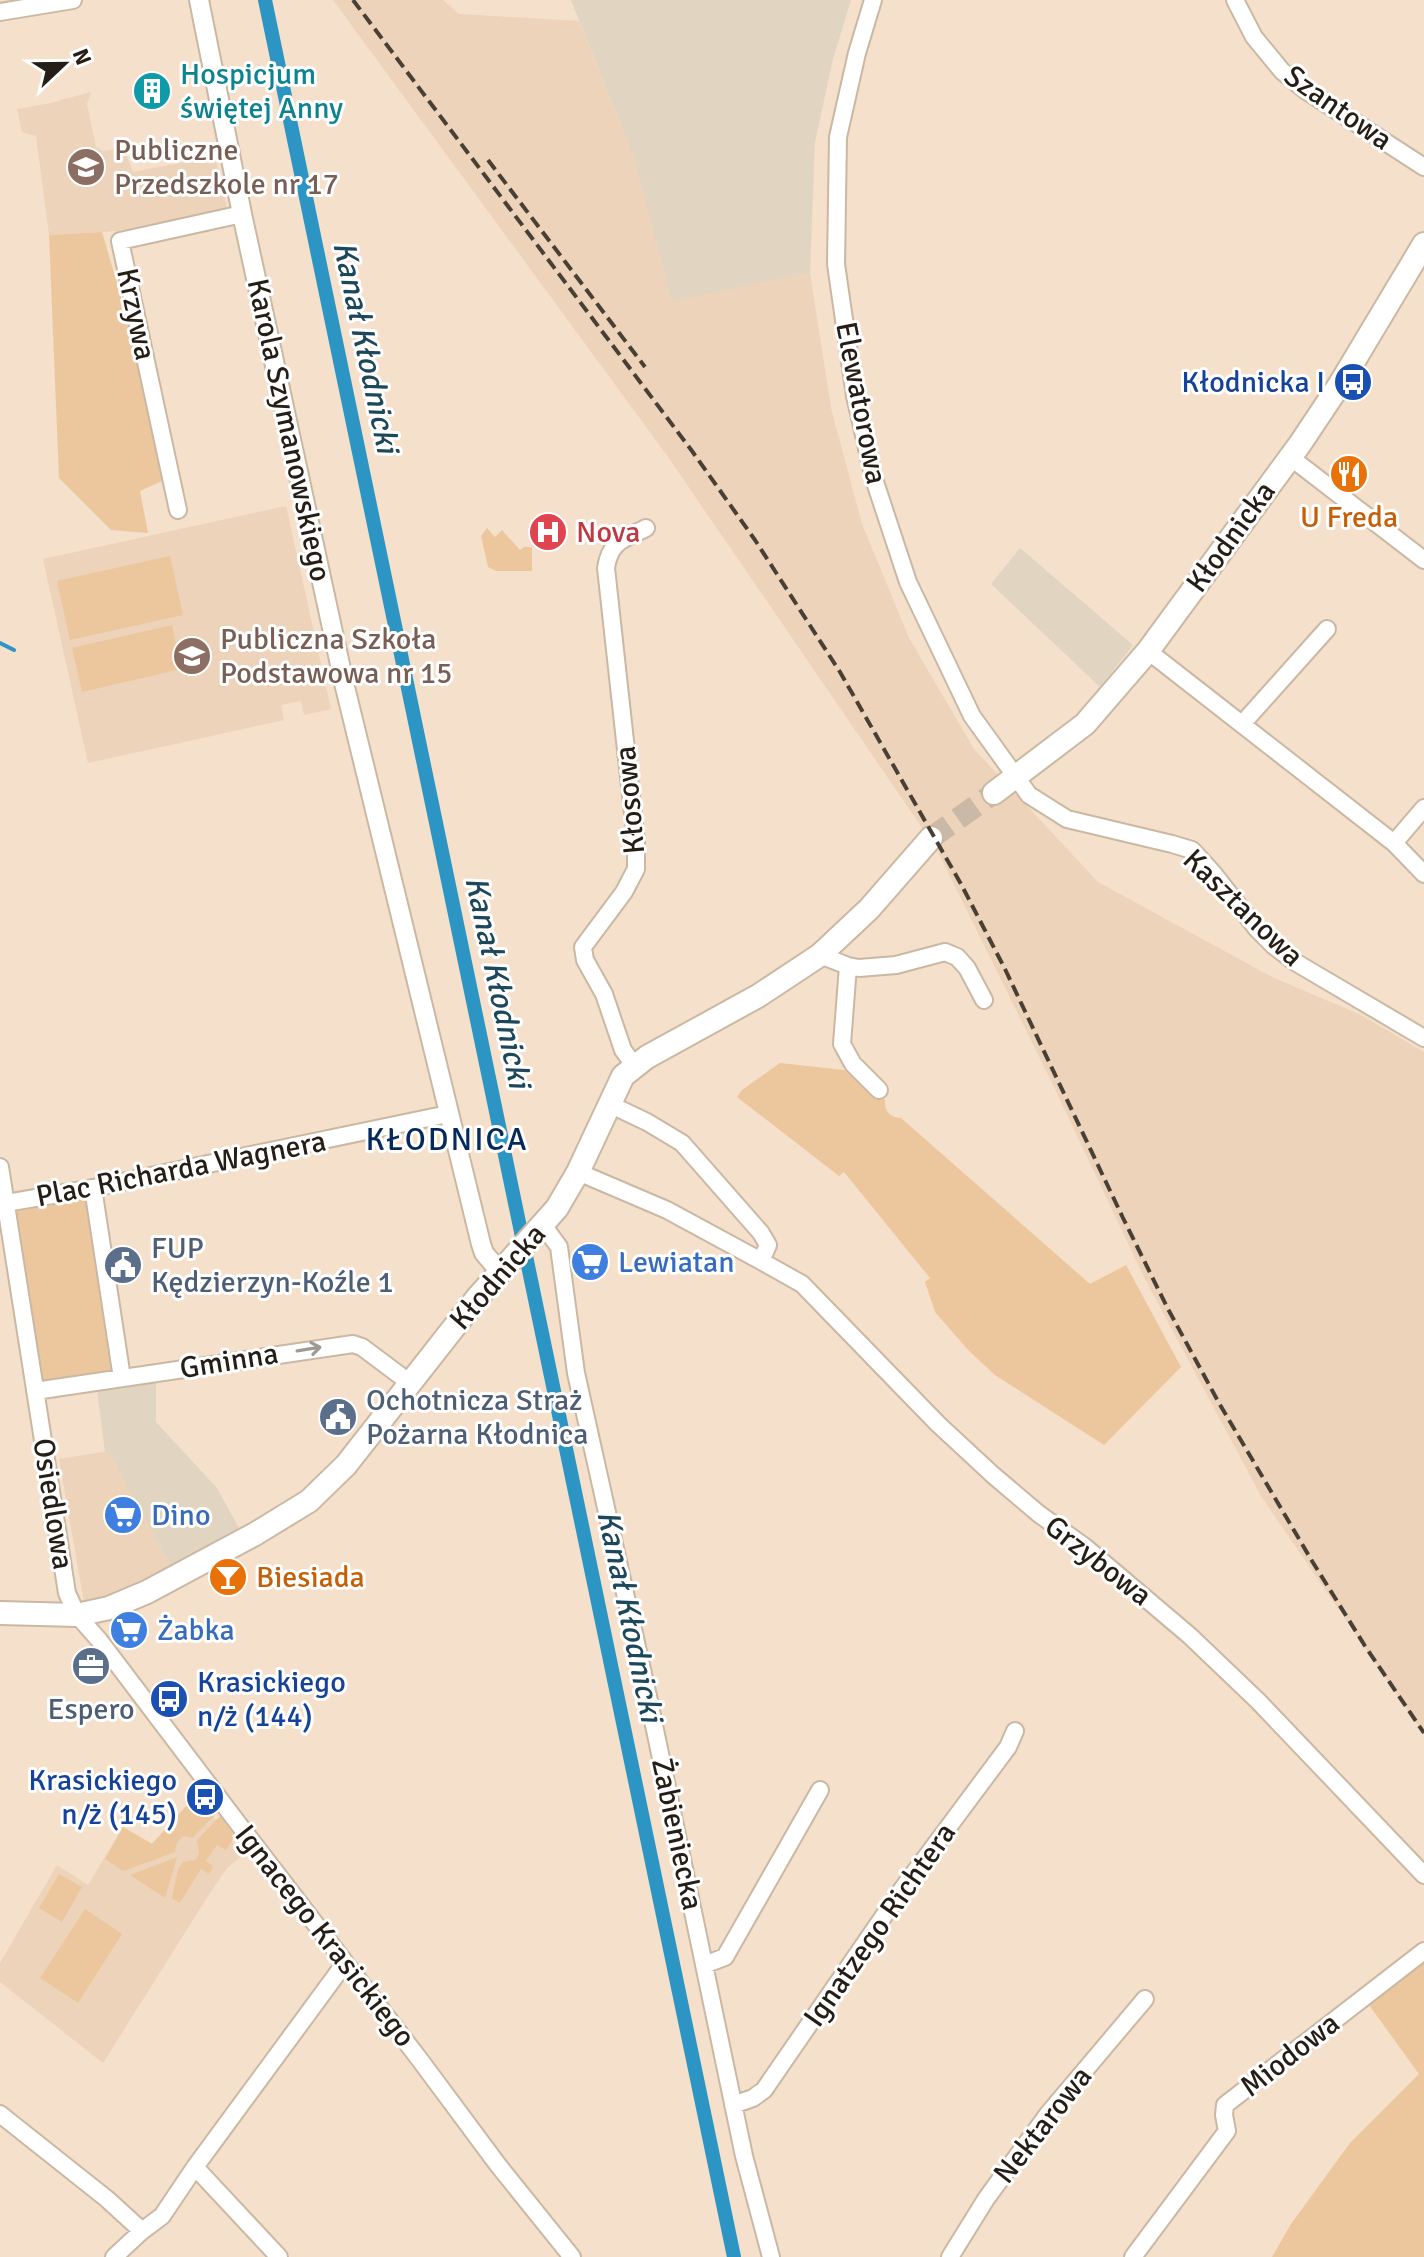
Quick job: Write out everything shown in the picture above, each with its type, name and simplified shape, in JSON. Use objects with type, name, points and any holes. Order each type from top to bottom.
[{"type":"main road","name":"Kłodnicka","points":[[994,793],[1085,724],[1148,651],[1340,384],[1424,244]]},
{"type":"main road","name":"Kłodnicka","points":[[0,1613],[77,1615],[109,1608],[147,1592],[309,1501],[346,1465],[477,1298],[557,1208],[578,1172],[623,1076],[634,1065],[758,996],[820,955],[869,909],[931,838]]},
{"type":"street","points":[[0,12],[73,0]]},
{"type":"street","name":"Karola Szymanowskiego","points":[[199,0],[344,683],[448,1114],[484,1253],[508,1264]]},
{"type":"street","name":"Elewatorowa","points":[[873,0],[838,137],[836,264],[855,396],[874,479],[908,582],[972,716],[1016,777]]},
{"type":"street","name":"Szantowa","points":[[1235,0],[1254,37],[1282,71],[1305,90],[1424,167]]},
{"type":"street","name":"Krzywa","points":[[178,510],[120,241],[242,214]]},
{"type":"street","points":[[1290,457],[1424,560]]},
{"type":"street","name":"Kłosowa","points":[[634,1065],[623,1050],[604,994],[585,960],[583,947],[624,892],[636,869],[636,841],[606,568],[615,544],[646,528]]},
{"type":"street","points":[[1242,724],[1327,629]]},
{"type":"street","points":[[1148,651],[1394,843],[1424,874]]},
{"type":"street","name":"Kasztanowa","points":[[1016,777],[1029,795],[1067,819],[1192,850],[1274,946],[1295,962],[1424,1038]]},
{"type":"street","points":[[1394,843],[1424,808]]},
{"type":"street","points":[[820,955],[859,968],[896,965],[945,952],[957,957],[967,968],[984,1000]]},
{"type":"street","points":[[848,966],[842,1044],[853,1064],[879,1090]]},
{"type":"street","points":[[609,1104],[682,1143],[761,1233],[768,1245],[761,1261]]},
{"type":"street","name":"Plac Richarda Wagnera","points":[[35,1391],[3,1204],[448,1114]]},
{"type":"street","points":[[0,1167],[3,1204]]},
{"type":"street","name":"Grzybowa","points":[[578,1172],[667,1210],[802,1284],[961,1446],[1039,1514],[1085,1547],[1190,1636],[1258,1701],[1424,1875]]},
{"type":"street","points":[[93,1188],[122,1378]]},
{"type":"street","name":"Żabieniecka","points":[[540,1229],[559,1247],[576,1373],[744,2156],[771,2257]]},
{"type":"street","name":"Gminna","points":[[35,1391],[353,1344],[362,1347],[410,1383]]},
{"type":"street","name":"Osiedlowa","points":[[35,1391],[67,1593],[77,1615]]},
{"type":"street","name":"Ignacego Krasickiego","points":[[77,1615],[498,2165],[572,2257]]},
{"type":"street","name":"Ignatzego Richtera","points":[[733,2105],[753,2098],[764,2090],[903,1888],[1008,1747],[1015,1731]]},
{"type":"street","points":[[704,1965],[725,1957],[820,1790]]},
{"type":"street","name":"Miodowa","points":[[1133,2257],[1227,2131],[1225,2105],[1424,1951]]},
{"type":"street","points":[[114,2257],[162,2216],[345,1963]]},
{"type":"street","name":"Nektarowa","points":[[950,2257],[986,2199],[1048,2114],[1145,1999]]},
{"type":"street","points":[[0,2114],[83,2179],[142,2231]]},
{"type":"street","points":[[195,2167],[279,2257]]},
{"type":"shaded area","points":[[333,0],[443,0],[459,14],[579,21],[634,158],[672,300],[810,273],[831,408],[862,524],[909,638],[974,749],[1098,882],[1272,977],[1361,1015],[1424,1052],[1424,1734],[1261,1496],[1144,1277],[936,848],[666,454]]},
{"type":"shaded area","points":[[571,0],[851,0],[833,59],[815,142],[810,273],[672,301],[634,158]]},
{"type":"shaded area","name":"Publiczne Przedszkole nr 17","points":[[91,92],[87,104],[96,147],[103,151],[118,149],[126,154],[133,172],[215,156],[227,209],[117,231],[49,235],[36,136],[22,132],[17,109]]},
{"type":"shaded area","points":[[102,232],[130,328],[162,481],[140,491],[148,533],[111,530],[59,478],[49,235]]},
{"type":"shaded area","name":"Publiczna Szkoła Podstawowa nr 15","points":[[286,506],[331,709],[304,715],[301,701],[281,705],[284,720],[88,763],[43,559]]},
{"type":"shaded area","points":[[487,528],[495,537],[502,530],[520,550],[532,547],[532,571],[496,571],[488,567],[481,536]]},
{"type":"shaded area","points":[[1020,548],[1133,645],[1100,687],[991,584]]},
{"type":"shaded area","points":[[170,556],[183,615],[70,640],[57,581]]},
{"type":"shaded area","points":[[172,625],[181,669],[82,692],[72,648]]},
{"type":"shaded area","points":[[780,1063],[844,1070],[885,1100],[888,1113],[901,1118],[1090,1284],[1126,1265],[1181,1367],[1104,1445],[995,1375],[935,1312],[925,1282],[930,1278],[844,1172],[839,1176],[737,1097]]},
{"type":"shaded area","points":[[88,1198],[115,1373],[47,1383],[40,1379],[14,1210]]},
{"type":"shaded area","points":[[156,1380],[156,1422],[217,1488],[240,1530],[171,1566],[109,1452],[105,1452],[97,1390]]},
{"type":"shaded area","points":[[109,1451],[171,1566],[116,1593],[84,1602],[59,1459]]},
{"type":"shaded area","points":[[200,1791],[217,1813],[192,1838],[184,1836],[180,1839],[175,1852],[123,1871],[105,1859],[123,1827],[152,1844]]},
{"type":"shaded area","points":[[196,1795],[243,1855],[227,1868],[208,1896],[103,2063],[0,1982],[0,1963],[57,1865],[88,1885],[123,1827],[152,1844]]},
{"type":"shaded area","points":[[220,1816],[235,1836],[226,1850],[217,1845],[206,1861],[213,1866],[209,1874],[201,1869],[180,1903],[172,1898],[178,1869],[183,1862],[196,1860],[199,1853],[197,1840]]},
{"type":"shaded area","points":[[177,1857],[165,1898],[130,1875]]},
{"type":"shaded area","points":[[59,1874],[82,1887],[62,1922],[39,1908]]},
{"type":"shaded area","points":[[85,1909],[122,1934],[78,2003],[40,1978]]},
{"type":"shaded area","points":[[1424,1962],[1424,2257],[1272,2257],[1291,2224],[1350,2143],[1419,2074],[1369,2005]]},
{"type":"waterway","name":"Kanał Kłodnicki","points":[[265,0],[734,2257]]},
{"type":"waterway","points":[[0,643],[14,650]]},
{"type":"tunnel","points":[[931,838],[994,793]]},
{"type":"railway","points":[[353,0],[692,451],[755,540],[840,672],[961,884],[1168,1309],[1219,1403],[1312,1561],[1424,1733]]},
{"type":"railway","points":[[488,160],[645,367]]},
{"type":"place","name":"Hospicjum świętej Anny","points":[[152,91]]},
{"type":"place","name":"Publiczne Przedszkole nr 17","points":[[86,167]]},
{"type":"place","name":"Kłodnicka I","points":[[1353,382]]},
{"type":"place","name":"U Freda","points":[[1349,474]]},
{"type":"place","name":"Nova","points":[[548,532]]},
{"type":"place","name":"Publiczna Szkoła Podstawowa nr 15","points":[[192,656]]},
{"type":"place","name":"Lewiatan","points":[[590,1262]]},
{"type":"place","name":"FUP Kędzierzyn-Koźle 1","points":[[123,1265]]},
{"type":"place","name":"Ochotnicza Straż Pożarna Kłodnica","points":[[338,1417]]},
{"type":"place","name":"Dino","points":[[123,1515]]},
{"type":"place","name":"Biesiada","points":[[228,1577]]},
{"type":"place","name":"Żabka","points":[[129,1630]]},
{"type":"place","name":"Espero","points":[[91,1666]]},
{"type":"place","name":"Krasickiego n/ż (144)","points":[[169,1699]]},
{"type":"place","name":"Krasickiego n/ż (145)","points":[[205,1797]]},
{"type":"district","name":"KŁODNICA","points":[[447,1139]]}]
